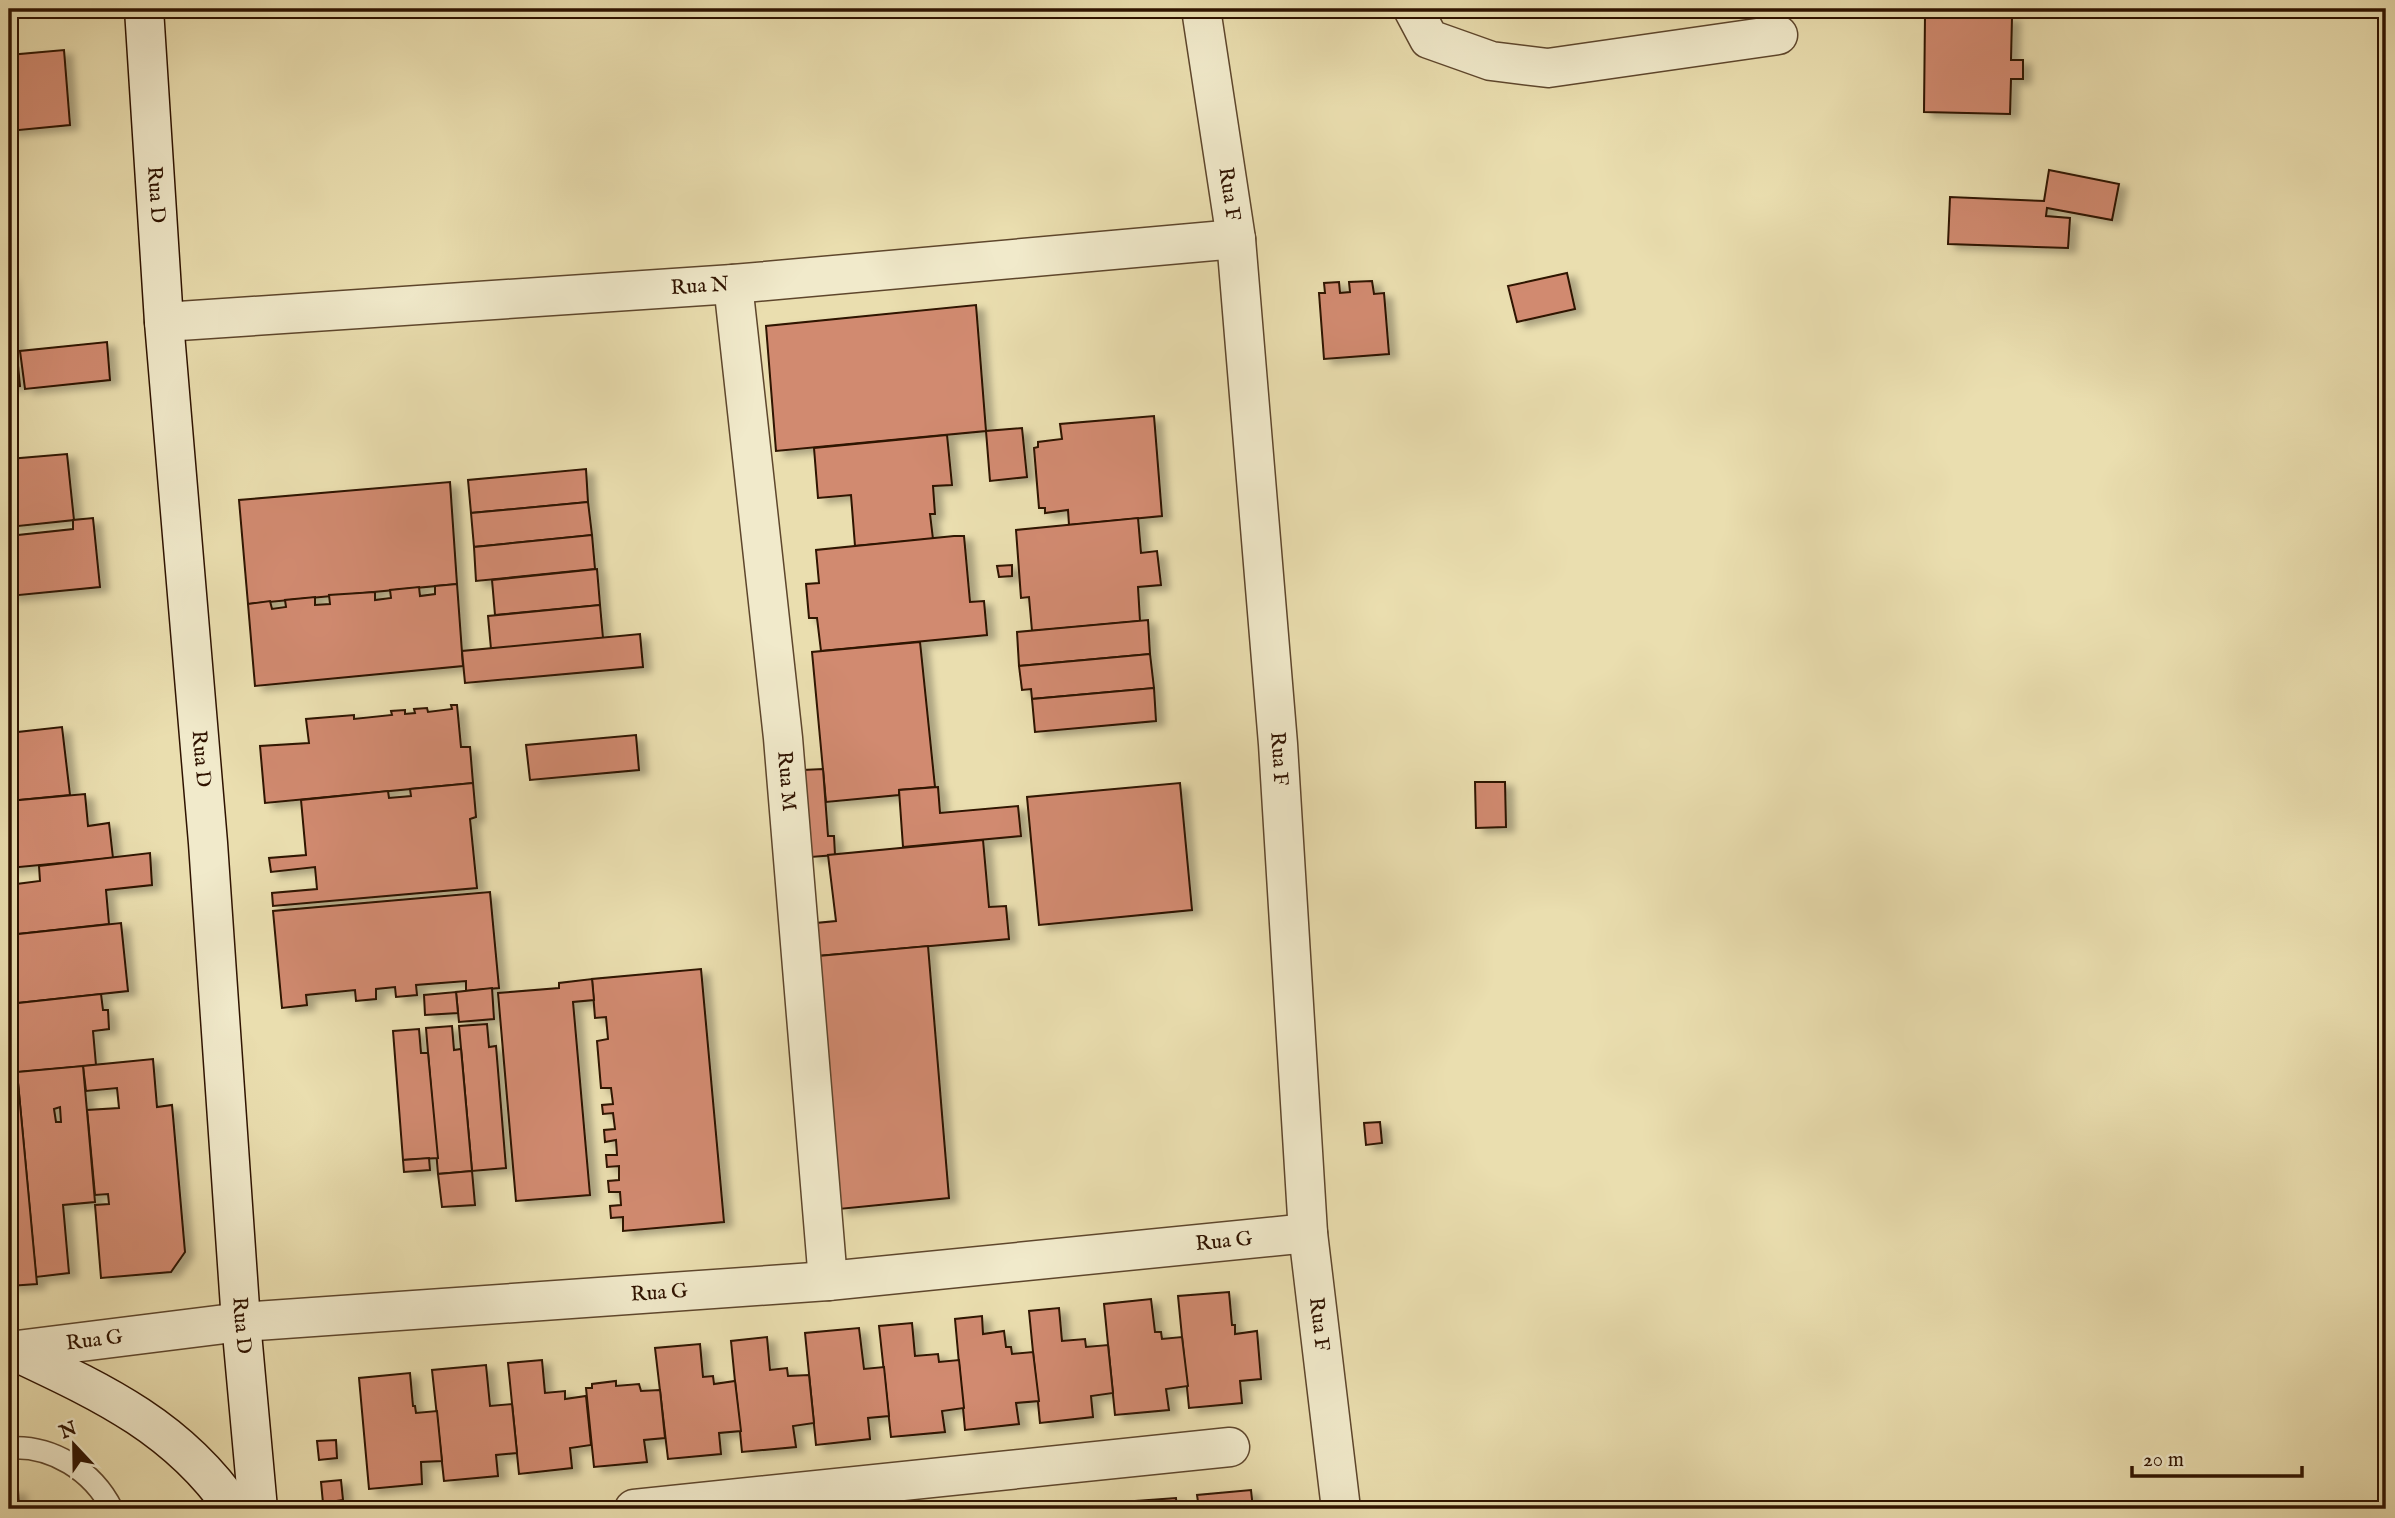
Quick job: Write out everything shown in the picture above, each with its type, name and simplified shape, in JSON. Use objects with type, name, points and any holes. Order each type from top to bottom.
[{"type":"street","name":"Rua D","points":[[144,9],[164,322],[208,843],[258,1509]]},
{"type":"street","name":"Rua F","points":[[1201,9],[1236,239],[1278,744],[1308,1234],[1341,1509]]},
{"type":"street","points":[[1413,9],[1429,39],[1491,61],[1548,68],[1778,35]]},
{"type":"street","name":"Rua N","points":[[164,322],[733,284],[1236,239]]},
{"type":"street","name":"Rua M","points":[[733,284],[783,738],[828,1281]]},
{"type":"street","name":"Rua G","points":[[11,1351],[242,1322],[828,1281],[1308,1234]]},
{"type":"street","points":[[11,1351],[94,1389],[138,1415],[184,1451],[219,1488],[234,1509]]},
{"type":"street","points":[[634,1509],[1230,1447]]},
{"type":"lane","points":[[9,1448],[26,1447],[57,1456],[82,1471],[103,1491],[112,1509]]},
{"type":"building","points":[[1925,15],[2012,17],[2011,60],[2023,60],[2023,79],[2011,79],[2010,114],[1924,112]]},
{"type":"building","points":[[64,50],[70,125],[9,131],[9,55]]},
{"type":"building","points":[[2049,170],[2119,184],[2112,220],[2047,208],[2046,216],[2070,218],[2068,248],[1948,244],[1950,197],[2044,201]]},
{"type":"building","points":[[9,273],[20,386],[9,387]]},
{"type":"building","points":[[1567,273],[1575,309],[1517,322],[1508,286]]},
{"type":"building","points":[[1372,281],[1374,294],[1384,293],[1389,354],[1324,359],[1319,293],[1325,293],[1324,283],[1339,282],[1340,293],[1350,292],[1349,282]]},
{"type":"building","points":[[976,305],[986,431],[776,451],[766,326]]},
{"type":"building","points":[[107,342],[110,380],[25,389],[20,351]]},
{"type":"building","points":[[1154,416],[1162,516],[1069,525],[1068,510],[1045,513],[1045,508],[1039,508],[1034,448],[1038,447],[1038,442],[1062,439],[1060,424]]},
{"type":"building","points":[[1022,428],[1027,477],[990,481],[986,431]]},
{"type":"building","points":[[947,435],[952,485],[933,486],[935,514],[930,514],[933,539],[855,546],[851,495],[818,498],[814,448]]},
{"type":"building","points":[[67,454],[74,520],[9,527],[9,459]]},
{"type":"building","points":[[586,469],[588,502],[471,513],[468,480]]},
{"type":"building","points":[[450,482],[457,584],[248,604],[239,500]]},
{"type":"building","points":[[588,502],[592,535],[474,547],[471,513]]},
{"type":"building","points":[[93,518],[100,587],[9,596],[9,536],[73,529],[73,520]]},
{"type":"building","points":[[1138,518],[1141,553],[1157,551],[1161,585],[1138,587],[1140,621],[1032,631],[1029,597],[1021,598],[1016,530]]},
{"type":"building","points":[[592,535],[595,569],[476,581],[474,547]]},
{"type":"building","points":[[964,536],[970,602],[984,601],[987,635],[821,651],[817,618],[809,618],[806,584],[819,583],[816,550]]},
{"type":"building","points":[[1012,565],[1012,576],[999,577],[997,566]]},
{"type":"building","points":[[597,569],[600,605],[495,615],[492,580]]},
{"type":"building","points":[[457,584],[463,666],[255,686],[248,604],[270,601],[272,609],[286,607],[285,600],[315,597],[315,605],[330,604],[329,595],[375,592],[375,600],[391,598],[390,590],[419,587],[420,596],[435,594],[435,586]]},
{"type":"building","points":[[600,605],[603,638],[491,649],[488,616]]},
{"type":"building","points":[[1148,620],[1150,654],[1019,666],[1017,632]]},
{"type":"building","points":[[640,634],[643,667],[465,683],[462,651]]},
{"type":"building","points":[[920,642],[935,787],[899,790],[899,795],[826,802],[812,652]]},
{"type":"building","points":[[1150,654],[1154,688],[1032,699],[1031,689],[1022,690],[1019,666]]},
{"type":"building","points":[[1154,688],[1156,721],[1035,732],[1032,699]]},
{"type":"building","points":[[451,705],[457,705],[461,747],[470,747],[473,783],[265,803],[260,746],[309,743],[306,719],[354,715],[354,719],[392,715],[391,711],[405,710],[405,714],[415,713],[414,709],[427,708],[428,712],[452,709]]},
{"type":"building","points":[[62,727],[70,795],[9,801],[9,733]]},
{"type":"building","points":[[636,735],[639,770],[530,780],[526,745]]},
{"type":"building","points":[[823,769],[828,836],[834,836],[835,855],[811,857],[803,770]]},
{"type":"building","points":[[1475,782],[1505,782],[1506,827],[1476,828]]},
{"type":"building","points":[[473,783],[476,817],[470,819],[477,888],[273,906],[272,893],[317,889],[315,867],[271,872],[269,858],[306,855],[301,800],[388,791],[389,798],[411,796],[410,789]]},
{"type":"building","points":[[1180,783],[1192,910],[1039,925],[1027,797]]},
{"type":"building","points":[[938,787],[940,813],[1018,806],[1021,836],[903,847],[899,790]]},
{"type":"building","points":[[85,794],[88,826],[109,823],[113,858],[9,868],[9,801]]},
{"type":"building","points":[[983,840],[989,907],[1006,906],[1009,939],[818,956],[816,923],[836,921],[828,855]]},
{"type":"building","points":[[150,853],[152,885],[106,890],[109,924],[9,935],[9,885],[40,881],[39,866]]},
{"type":"building","points":[[490,892],[499,988],[466,991],[466,981],[416,985],[417,995],[396,997],[395,987],[376,989],[376,999],[356,1001],[355,990],[306,995],[307,1005],[282,1008],[273,911]]},
{"type":"building","points":[[121,923],[128,991],[9,1004],[9,935]]},
{"type":"building","points":[[928,946],[949,1198],[839,1209],[818,956]]},
{"type":"building","points":[[701,969],[724,1222],[623,1231],[623,1217],[611,1218],[610,1206],[621,1205],[620,1192],[609,1192],[608,1181],[619,1180],[619,1166],[607,1167],[606,1155],[617,1155],[616,1140],[605,1142],[604,1130],[615,1129],[613,1113],[603,1114],[602,1105],[613,1104],[611,1088],[601,1088],[597,1041],[608,1039],[606,1017],[595,1018],[592,979]]},
{"type":"building","points":[[592,979],[594,1000],[573,1002],[590,1195],[516,1201],[498,993],[559,988],[559,983]]},
{"type":"building","points":[[492,988],[494,1019],[459,1022],[456,992]]},
{"type":"building","points":[[456,992],[458,1013],[425,1015],[424,995]]},
{"type":"building","points":[[101,994],[103,1010],[108,1010],[109,1029],[93,1031],[96,1065],[9,1073],[9,1004]]},
{"type":"building","points":[[487,1024],[489,1047],[496,1046],[506,1168],[472,1171],[459,1026]]},
{"type":"building","points":[[452,1026],[454,1050],[461,1049],[472,1171],[438,1174],[426,1028]]},
{"type":"building","points":[[419,1029],[421,1053],[428,1053],[438,1158],[403,1160],[393,1031]]},
{"type":"building","points":[[153,1059],[157,1107],[172,1105],[185,1252],[171,1272],[101,1278],[95,1205],[109,1204],[108,1194],[95,1195],[87,1110],[119,1108],[117,1088],[86,1091],[83,1066]]},
{"type":"building","points":[[83,1066],[95,1202],[63,1205],[69,1273],[36,1277],[17,1072]],"holes":[[[60,1107],[61,1122],[56,1122],[54,1109]]]},
{"type":"building","points":[[17,1072],[37,1284],[9,1286],[9,1073]]},
{"type":"building","points":[[1380,1122],[1382,1143],[1366,1145],[1364,1123]]},
{"type":"building","points":[[429,1158],[430,1170],[404,1172],[403,1160]]},
{"type":"building","points":[[472,1171],[475,1205],[442,1207],[438,1174]]},
{"type":"building","points":[[1229,1292],[1235,1334],[1257,1331],[1261,1379],[1240,1381],[1242,1403],[1189,1408],[1178,1296]]},
{"type":"building","points":[[1151,1299],[1155,1332],[1161,1332],[1162,1339],[1182,1337],[1188,1386],[1166,1389],[1169,1410],[1115,1415],[1104,1304]]},
{"type":"building","points":[[1059,1308],[1062,1341],[1085,1339],[1086,1347],[1108,1345],[1113,1393],[1091,1396],[1093,1417],[1040,1423],[1029,1311]]},
{"type":"building","points":[[982,1316],[983,1334],[1004,1331],[1006,1347],[1011,1347],[1012,1354],[1033,1352],[1039,1401],[1016,1403],[1019,1424],[965,1430],[955,1319]]},
{"type":"building","points":[[912,1323],[915,1356],[938,1354],[939,1362],[959,1360],[964,1408],[942,1411],[945,1432],[891,1437],[879,1326]]},
{"type":"building","points":[[859,1328],[864,1369],[884,1367],[889,1416],[868,1418],[870,1439],[816,1445],[805,1333]]},
{"type":"building","points":[[767,1337],[770,1370],[787,1368],[788,1376],[809,1375],[814,1423],[793,1426],[796,1447],[742,1452],[731,1341]]},
{"type":"building","points":[[700,1344],[703,1377],[713,1376],[714,1384],[735,1381],[741,1431],[719,1433],[721,1454],[668,1459],[655,1348]]},
{"type":"building","points":[[542,1360],[545,1393],[565,1391],[565,1399],[586,1396],[591,1445],[570,1448],[572,1468],[519,1474],[508,1363]]},
{"type":"building","points":[[486,1365],[490,1406],[512,1404],[517,1453],[496,1455],[498,1476],[444,1481],[432,1370]]},
{"type":"building","points":[[410,1373],[416,1413],[437,1411],[442,1461],[421,1462],[422,1484],[369,1489],[359,1378]]},
{"type":"building","points":[[616,1381],[616,1386],[639,1384],[641,1391],[660,1390],[665,1438],[644,1440],[647,1462],[594,1467],[586,1388],[592,1388],[592,1384]]},
{"type":"building","points":[[336,1440],[337,1458],[319,1460],[317,1441]]},
{"type":"building","points":[[341,1480],[343,1500],[323,1503],[321,1482]]},
{"type":"building","points":[[18,1490],[19,1509],[9,1509],[9,1491]]},
{"type":"building","points":[[1251,1490],[1253,1509],[1199,1509],[1197,1495]]},
{"type":"building","points":[[1176,1498],[1177,1509],[1123,1509],[1122,1502]]},
{"type":"building","points":[[1101,1505],[1101,1509],[1058,1509]]}]
